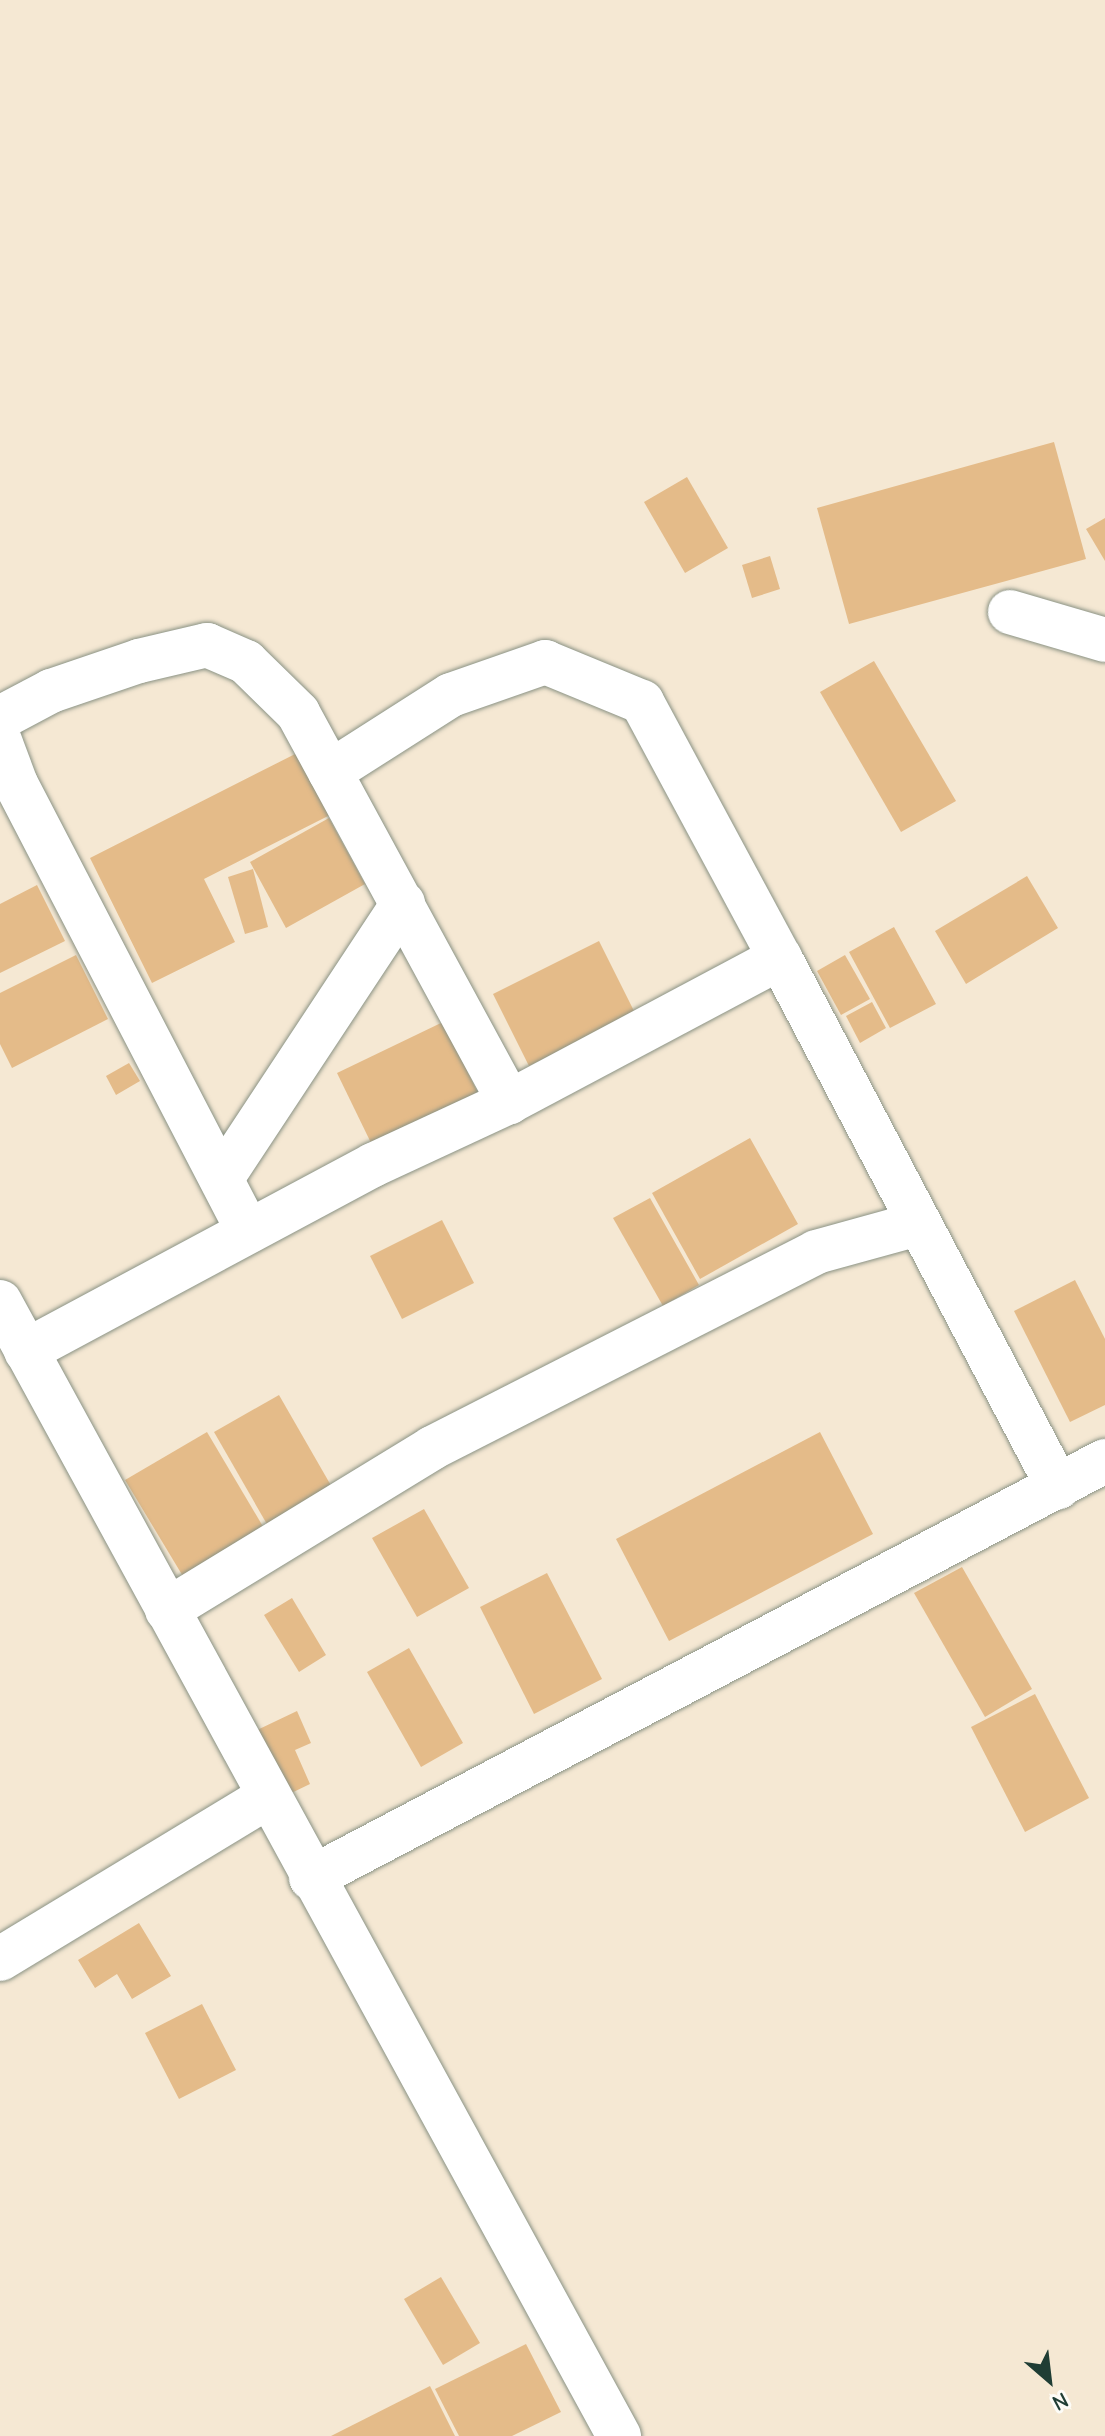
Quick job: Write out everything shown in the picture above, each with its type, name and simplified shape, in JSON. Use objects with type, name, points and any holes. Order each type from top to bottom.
[{"type":"street","points":[[1010,612],[1105,640]]},
{"type":"street","points":[[0,718],[51,691],[139,661],[207,645],[246,662],[298,713],[509,1102]]},
{"type":"street","points":[[330,772],[451,695],[545,662],[642,702],[1058,1487]]},
{"type":"street","points":[[0,741],[16,784],[248,1231]]},
{"type":"street","points":[[222,1178],[403,903]]},
{"type":"street","points":[[26,1351],[248,1231],[509,1102],[780,958]]},
{"type":"street","points":[[167,1610],[432,1448],[816,1252],[918,1224]]},
{"type":"street","points":[[0,1302],[311,1878],[619,2436]]},
{"type":"street","points":[[311,1878],[1105,1461]]},
{"type":"street","points":[[0,1959],[267,1797]]},
{"type":"building","points":[[1054,442],[1086,559],[849,624],[817,508]]},
{"type":"building","points":[[687,477],[728,548],[685,573],[644,502]]},
{"type":"building","points":[[1105,518],[1105,561],[1086,529]]},
{"type":"building","points":[[770,556],[780,589],[752,598],[742,565]]},
{"type":"building","points":[[874,661],[956,801],[901,832],[820,692]]},
{"type":"building","points":[[301,751],[332,814],[204,879],[235,942],[152,983],[90,858]]},
{"type":"building","points":[[329,818],[365,884],[286,928],[250,862]]},
{"type":"building","points":[[253,869],[268,927],[245,934],[228,877]]},
{"type":"building","points":[[1027,876],[1058,928],[966,984],[935,931]]},
{"type":"building","points":[[37,885],[65,941],[0,973],[0,904]]},
{"type":"building","points":[[894,927],[936,1004],[890,1028],[849,952]]},
{"type":"building","points":[[599,941],[635,1013],[529,1066],[493,994]]},
{"type":"building","points":[[76,955],[108,1019],[12,1068],[0,1044],[0,993]]},
{"type":"building","points":[[845,955],[870,999],[841,1015],[817,971]]},
{"type":"building","points":[[872,1002],[886,1028],[860,1043],[846,1016]]},
{"type":"building","points":[[443,1022],[478,1093],[372,1145],[337,1073]]},
{"type":"building","points":[[129,1063],[140,1081],[116,1095],[106,1076]]},
{"type":"building","points":[[750,1138],[798,1224],[700,1279],[652,1193]]},
{"type":"building","points":[[650,1198],[699,1285],[663,1306],[613,1218]]},
{"type":"building","points":[[442,1220],[474,1283],[402,1319],[370,1256]]},
{"type":"building","points":[[1075,1280],[1105,1339],[1105,1405],[1070,1422],[1014,1311]]},
{"type":"building","points":[[279,1395],[333,1489],[268,1526],[214,1432]]},
{"type":"building","points":[[207,1432],[268,1535],[187,1583],[125,1480]]},
{"type":"building","points":[[820,1432],[873,1534],[669,1641],[616,1539]]},
{"type":"building","points":[[424,1509],[469,1588],[417,1617],[372,1538]]},
{"type":"building","points":[[962,1567],[1032,1689],[985,1717],[914,1593]]},
{"type":"building","points":[[547,1573],[602,1679],[534,1714],[480,1607]]},
{"type":"building","points":[[292,1598],[326,1655],[299,1672],[264,1615]]},
{"type":"building","points":[[409,1648],[463,1743],[421,1767],[367,1672]]},
{"type":"building","points":[[1035,1694],[1089,1798],[1025,1832],[971,1727]]},
{"type":"building","points":[[297,1711],[311,1743],[295,1750],[310,1784],[281,1798],[251,1733]]},
{"type":"building","points":[[139,1923],[171,1976],[132,1999],[117,1974],[95,1988],[78,1960]]},
{"type":"building","points":[[202,2004],[236,2070],[179,2099],[145,2033]]},
{"type":"building","points":[[441,2277],[480,2343],[443,2365],[404,2299]]},
{"type":"building","points":[[526,2344],[561,2412],[512,2436],[459,2436],[435,2389]]},
{"type":"building","points":[[430,2386],[455,2436],[331,2436]]}]
